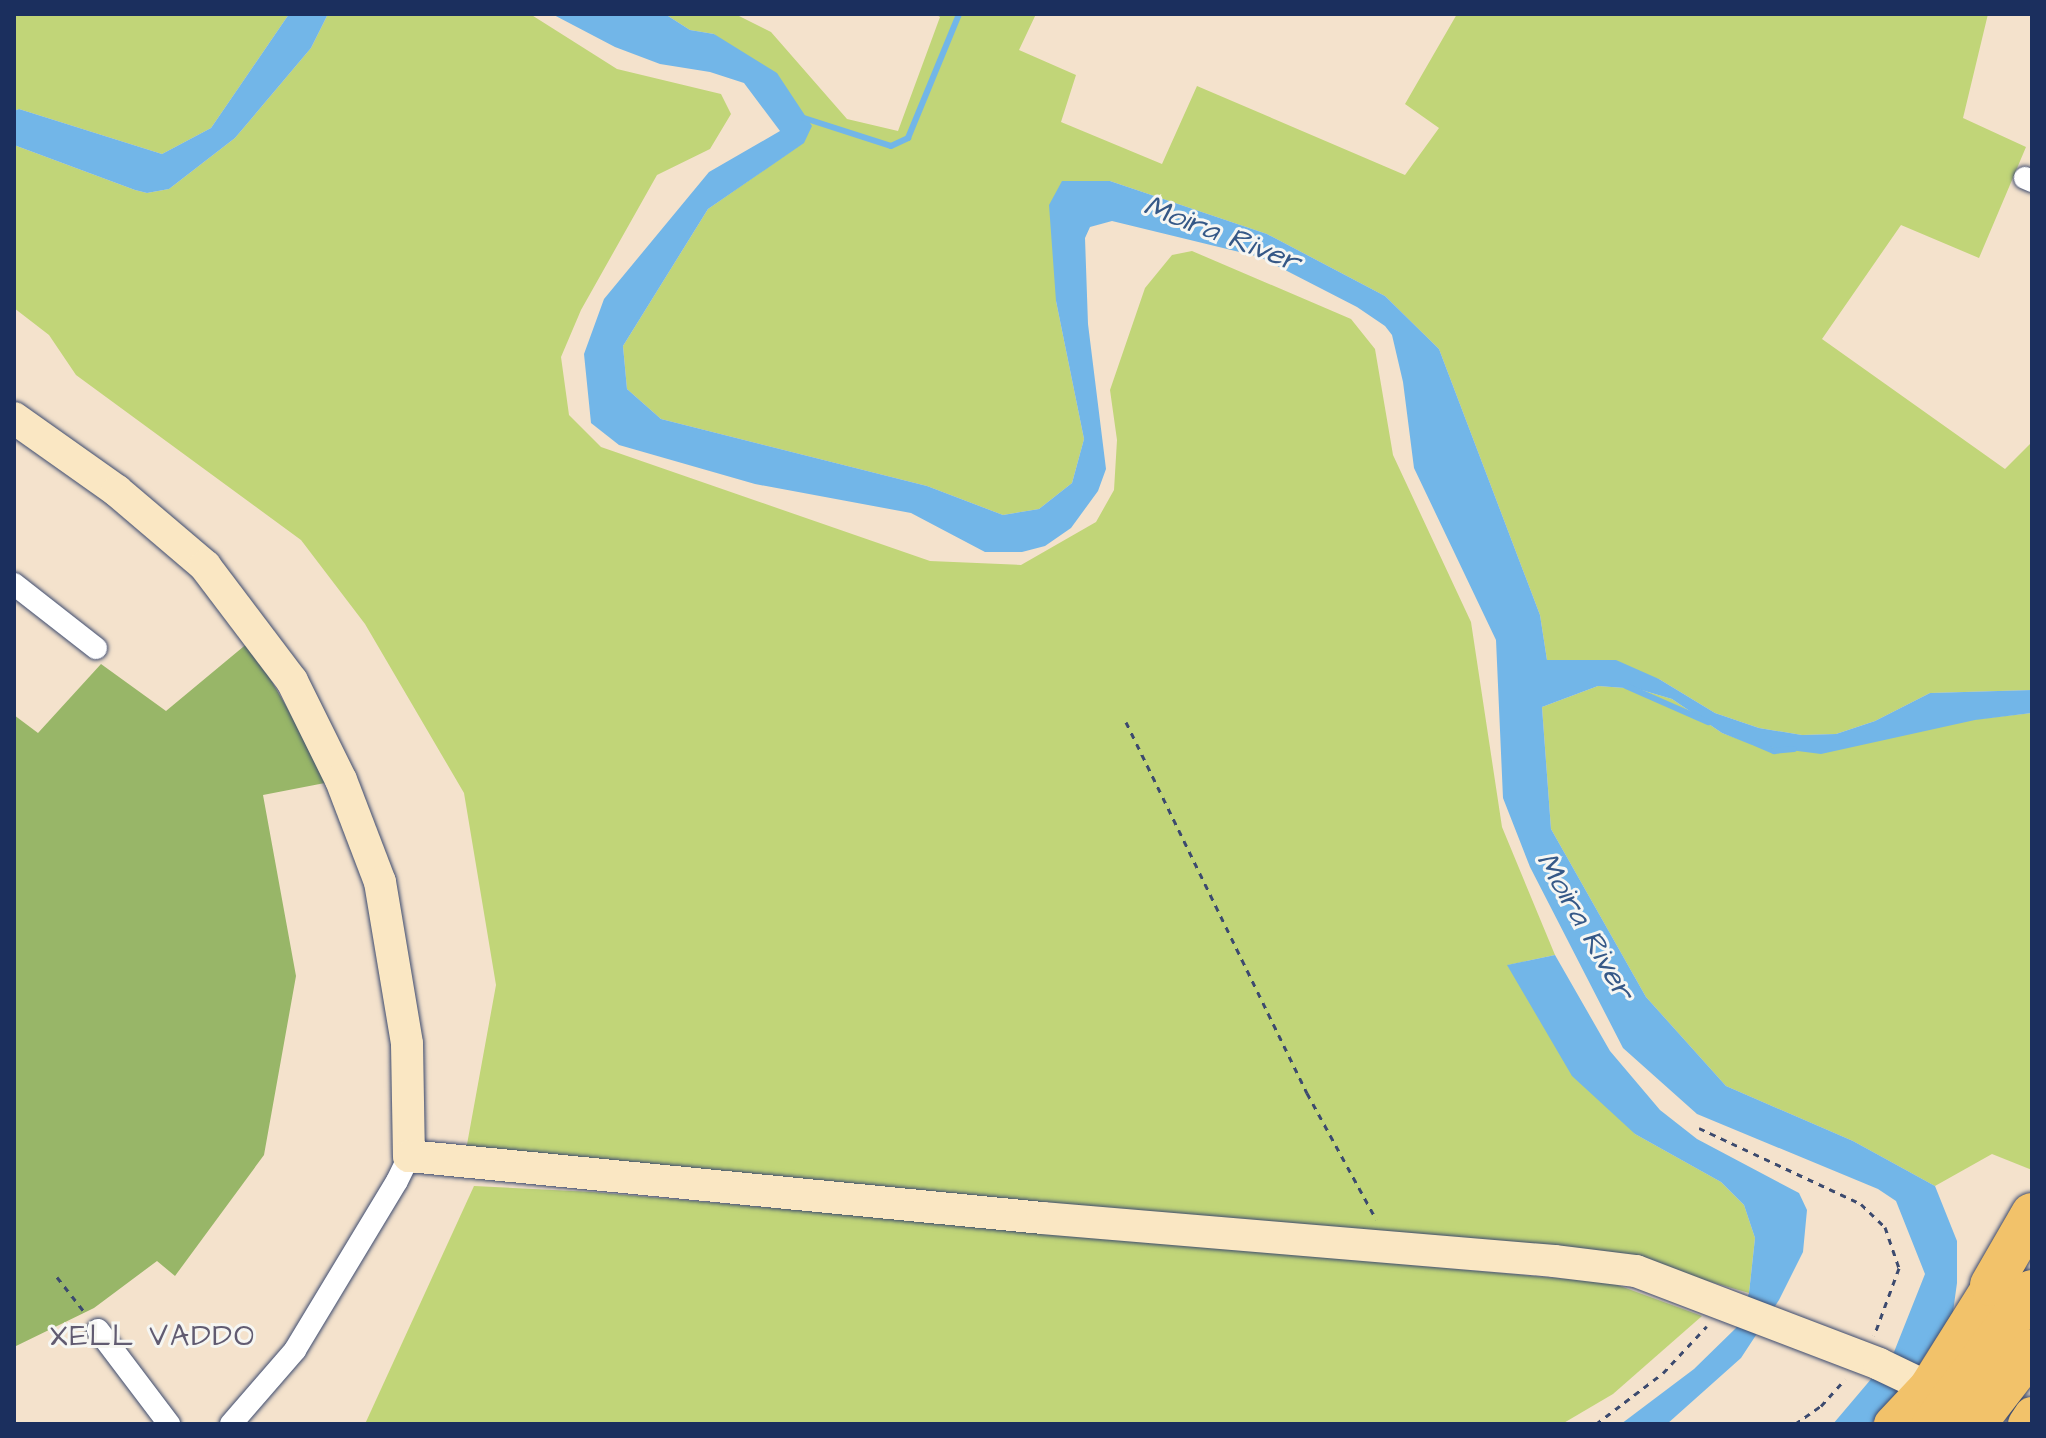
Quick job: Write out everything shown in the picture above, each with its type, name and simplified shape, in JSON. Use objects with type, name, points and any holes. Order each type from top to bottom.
[{"type":"highway","points":[[1991,1285],[2032,1214]]},
{"type":"highway","points":[[1924,1396],[1978,1369],[2032,1291]]},
{"type":"highway","points":[[1975,1424],[2032,1350]]},
{"type":"main road","points":[[1892,1424],[1924,1396],[1991,1285]]},
{"type":"main road","points":[[2026,1424],[2032,1415]]},
{"type":"street","points":[[14,418],[117,491],[205,566],[292,681],[341,780],[380,882],[407,1044],[409,1156],[295,1350],[231,1424]]},
{"type":"street","points":[[14,584],[96,648]]},
{"type":"street","points":[[409,1156],[1026,1217],[1636,1271],[1871,1361],[1924,1396]]},
{"type":"street","points":[[98,1330],[169,1424]]},
{"type":"path","points":[[1126,722],[1307,1093],[1392,1247]]},
{"type":"path","points":[[1699,1128],[1861,1204],[1885,1227],[1899,1268],[1871,1361],[1821,1406],[1795,1424]]},
{"type":"path","points":[[57,1277],[98,1330]]},
{"type":"path","points":[[1596,1424],[1663,1373],[1726,1306]]},
{"type":"green space","points":[[14,14],[289,14],[211,128],[162,154],[19,109],[14,111]]},
{"type":"green space","points":[[328,14],[530,14],[617,69],[721,94],[731,114],[710,149],[657,175],[581,310],[561,357],[569,415],[601,447],[930,561],[1021,565],[1096,522],[1114,490],[1117,440],[1110,390],[1145,288],[1172,255],[1192,251],[1351,319],[1375,349],[1393,455],[1471,622],[1502,827],[1555,955],[1508,965],[1635,1134],[1721,1182],[1744,1205],[1755,1238],[1749,1293],[1625,1257],[466,1150],[496,985],[464,793],[365,624],[301,540],[76,375],[49,335],[14,308],[14,145],[135,190],[147,193],[169,189],[235,138],[311,48]]},
{"type":"green space","points":[[665,14],[735,14],[771,32],[847,119],[898,131],[940,17],[935,14],[1036,14],[1019,50],[1076,75],[1061,122],[1162,164],[1197,86],[1405,175],[1439,128],[1405,104],[1457,14],[1988,14],[1963,118],[2026,147],[1979,258],[1901,225],[1822,339],[2005,469],[2032,442],[2032,690],[1930,693],[1875,721],[1836,734],[1802,735],[1759,728],[1715,713],[1659,679],[1547,660],[1540,615],[1439,349],[1385,296],[1267,234],[1110,181],[1056,301],[1084,439],[1072,483],[1039,509],[1003,515],[927,486],[661,419],[627,389],[623,346],[708,209],[803,143],[714,34],[690,30]]},
{"type":"green space","points":[[249,642],[330,782],[263,795],[296,976],[264,1155],[175,1276],[157,1261],[94,1308],[14,1347],[14,715],[38,733],[101,664],[166,711]]},
{"type":"green space","points":[[1598,686],[1638,689],[1672,699],[1722,733],[1752,744],[2032,713],[2032,1170],[1992,1154],[1935,1186],[1853,1141],[1726,1086],[1646,997],[1551,829],[1542,707]]},
{"type":"green space","points":[[474,1186],[593,1192],[1612,1283],[1702,1316],[1613,1394],[1562,1424],[365,1424]]},
{"type":"water","points":[[289,14],[328,14],[311,48],[235,138],[169,189],[147,193],[135,190],[14,145],[14,111],[19,109],[162,154],[211,128]]},
{"type":"water","name":"Moira River","points":[[552,14],[665,14],[690,30],[714,34],[777,73],[812,126],[804,143],[708,209],[623,346],[627,389],[661,419],[927,486],[1003,515],[1039,509],[1072,483],[1084,439],[1056,301],[1049,205],[1062,181],[1110,181],[1267,234],[1385,296],[1439,349],[1540,615],[1547,660],[1616,660],[1659,679],[1715,713],[1759,728],[1802,735],[1836,734],[1875,721],[1930,693],[2032,690],[2032,713],[1975,720],[1821,754],[1752,745],[1722,733],[1672,699],[1638,689],[1598,686],[1542,707],[1551,829],[1646,997],[1726,1086],[1853,1141],[1935,1186],[1957,1241],[1953,1312],[1917,1368],[1871,1424],[1833,1424],[1894,1352],[1925,1274],[1896,1201],[1878,1189],[1697,1114],[1623,1048],[1530,867],[1503,798],[1496,640],[1414,468],[1403,382],[1392,335],[1385,326],[1357,307],[1260,257],[1112,221],[1090,227],[1085,238],[1088,324],[1106,469],[1098,491],[1071,528],[1045,546],[1022,552],[985,552],[911,513],[755,484],[619,445],[591,423],[584,354],[604,299],[709,172],[780,131],[744,83],[710,72],[660,64],[615,47]]},
{"type":"water","points":[[1555,955],[1610,1051],[1660,1110],[1697,1139],[1799,1193],[1807,1210],[1803,1252],[1779,1300],[1741,1358],[1667,1424],[1621,1424],[1694,1369],[1736,1328],[1749,1293],[1755,1238],[1744,1205],[1721,1182],[1635,1134],[1572,1076],[1507,965]]},
{"type":"waterway","points":[[804,118],[891,146],[908,138],[959,14]]},
{"type":"waterway","points":[[1626,686],[1708,722]]},
{"type":"waterway","points":[[1755,743],[1774,751],[1794,749]]},
{"type":"district","name":"XELL VADDO","points":[[153,1336]]}]
